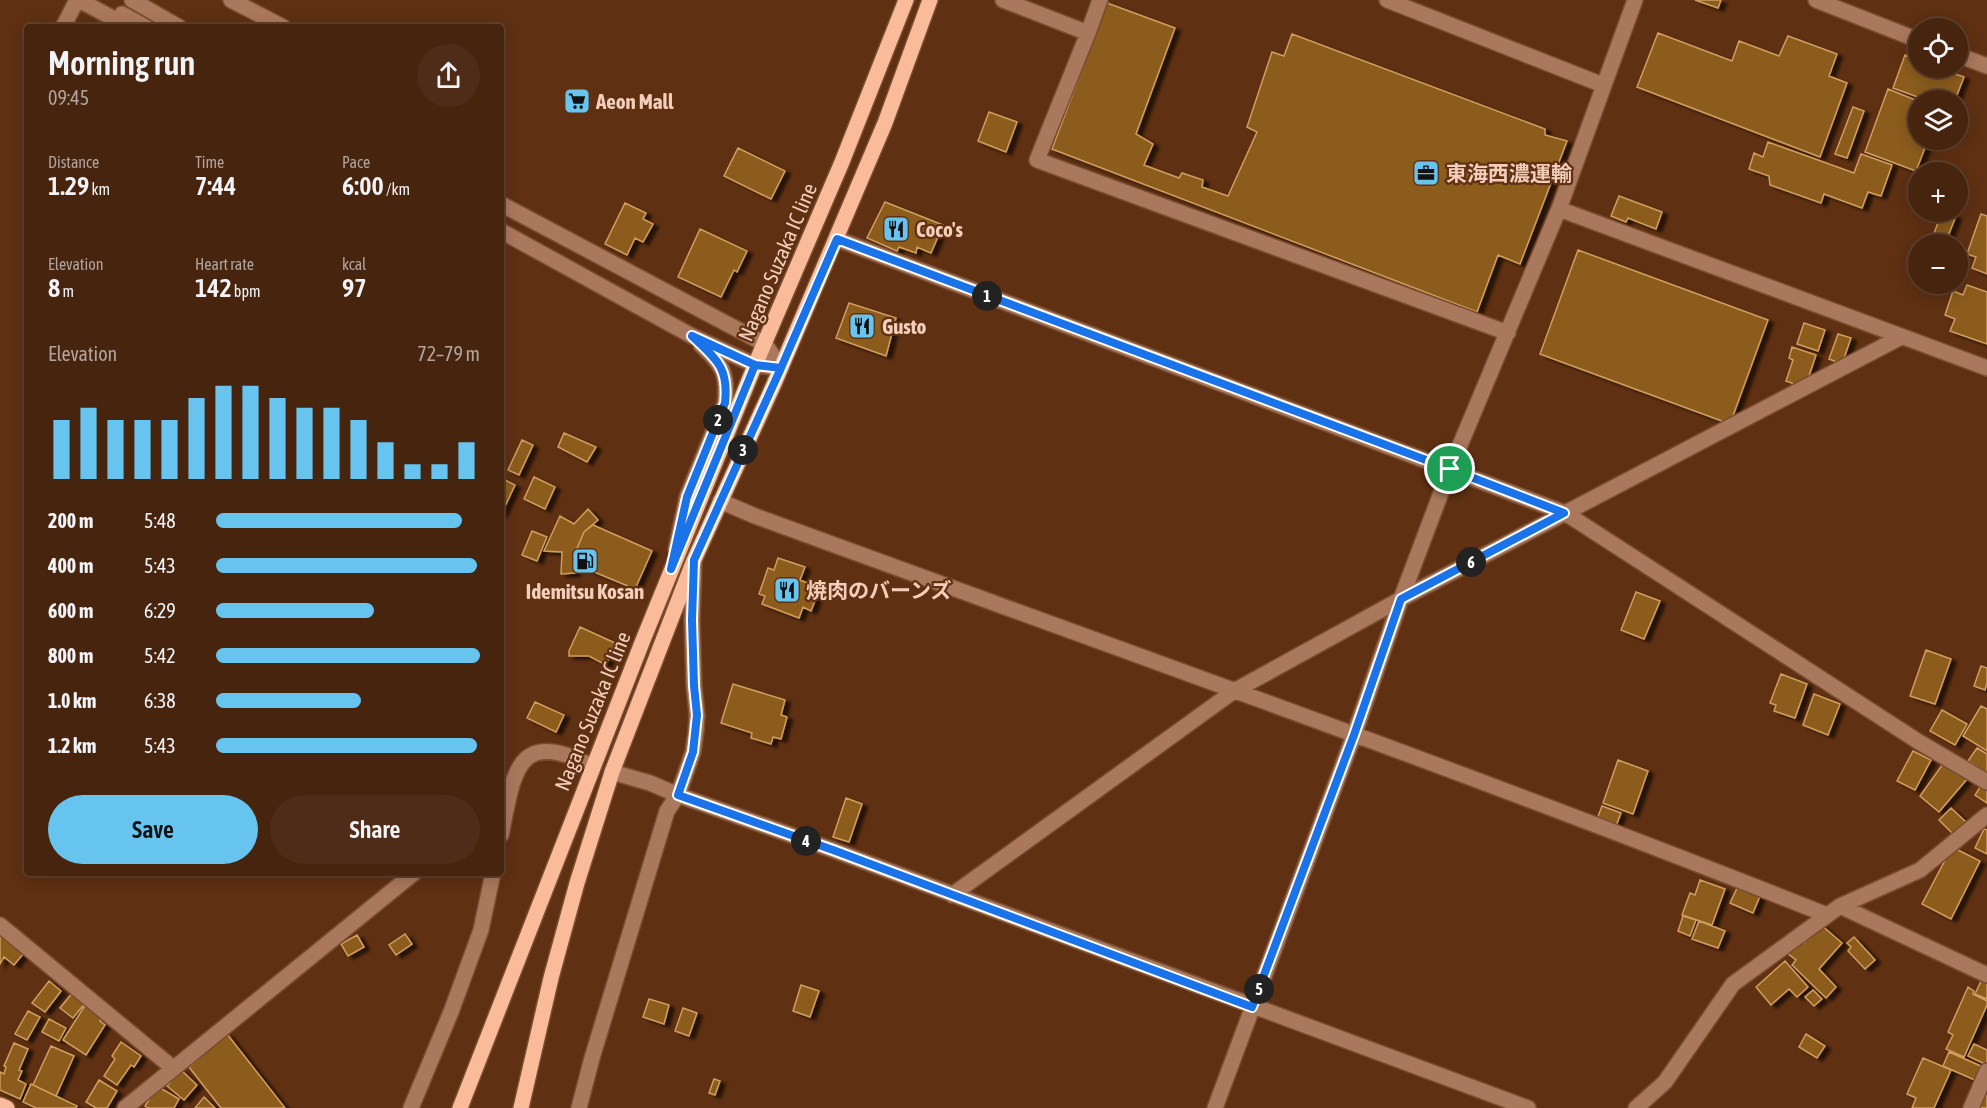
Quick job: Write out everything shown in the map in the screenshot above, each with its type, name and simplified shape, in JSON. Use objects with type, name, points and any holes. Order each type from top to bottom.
[{"type":"main road","name":"Nagano Suzaka IC line","points":[[460,1108],[671,569],[842,162],[906,0]]},
{"type":"main road","name":"Nagano Suzaka IC line","points":[[521,1108],[556,956],[612,772],[694,560],[781,368],[885,123],[930,0]]},
{"type":"main road","points":[[0,1105],[7,1108]]},
{"type":"street","points":[[65,24],[78,0],[123,24]]},
{"type":"street","points":[[98,0],[141,24]]},
{"type":"street","points":[[132,0],[174,24]]},
{"type":"street","points":[[231,0],[277,24]]},
{"type":"street","points":[[1003,0],[1088,33]]},
{"type":"street","points":[[1100,0],[1037,160],[1508,333]]},
{"type":"street","points":[[1387,0],[1603,85]]},
{"type":"street","points":[[1215,1108],[1450,469],[1559,209],[1635,0]]},
{"type":"street","points":[[1816,0],[1908,36]]},
{"type":"street","points":[[1968,59],[1987,66]]},
{"type":"street","points":[[504,206],[765,344],[781,368]]},
{"type":"street","points":[[1559,209],[1987,368]]},
{"type":"street","points":[[504,233],[692,336],[755,365],[781,368]]},
{"type":"street","points":[[837,239],[1564,513],[1919,742],[1987,782]]},
{"type":"street","points":[[671,569],[687,497],[725,403],[724,371],[717,360],[692,336]]},
{"type":"street","points":[[952,895],[1234,691],[1401,599],[1901,337]]},
{"type":"street","points":[[720,501],[755,516],[1689,860],[1834,910],[1987,975]]},
{"type":"street","points":[[579,1108],[667,811],[678,795],[693,752],[697,715],[692,620],[694,560]]},
{"type":"street","points":[[504,817],[513,780],[524,760],[544,751],[556,751],[572,755],[592,766]]},
{"type":"street","points":[[612,772],[650,783],[1528,1108]]},
{"type":"street","points":[[1636,1108],[1665,1082],[1733,984],[1834,910],[1920,870],[1987,815]]},
{"type":"street","points":[[125,1108],[410,876]]},
{"type":"street","points":[[411,1108],[452,1012],[481,930],[492,876]]},
{"type":"street","points":[[0,925],[173,1068]]},
{"type":"street","points":[[1971,1108],[1987,1071]]},
{"type":"building","points":[[1695,0],[1721,0],[1718,8]]},
{"type":"building","points":[[1107,3],[1175,28],[1136,134],[1153,144],[1144,165],[1179,178],[1182,173],[1203,180],[1202,187],[1228,196],[1257,132],[1247,127],[1272,52],[1284,56],[1292,34],[1545,129],[1545,135],[1567,141],[1520,264],[1498,255],[1477,312],[1052,149]]},
{"type":"building","points":[[1658,33],[1732,61],[1739,41],[1779,56],[1788,36],[1837,54],[1829,76],[1847,83],[1820,157],[1637,87]]},
{"type":"building","points":[[1905,55],[1908,56],[1908,78],[1964,78],[1959,90],[1908,90],[1908,93],[1893,88]]},
{"type":"building","points":[[1888,89],[1908,97],[1908,150],[1924,150],[1919,162],[1908,162],[1908,168],[1865,152]]},
{"type":"building","points":[[1853,107],[1864,111],[1847,158],[1835,154]]},
{"type":"building","points":[[989,112],[1017,122],[1006,152],[978,141]]},
{"type":"building","points":[[1768,142],[1854,173],[1861,154],[1892,165],[1881,196],[1868,192],[1862,208],[1824,194],[1821,203],[1770,185],[1769,176],[1749,169],[1754,153],[1763,157]]},
{"type":"building","points":[[738,148],[785,171],[771,199],[724,176]]},
{"type":"building","points":[[1619,196],[1662,212],[1656,229],[1628,218],[1626,222],[1611,216]]},
{"type":"building","points":[[885,202],[943,225],[931,253],[917,247],[916,253],[899,247],[897,251],[867,238]]},
{"type":"building","points":[[625,203],[646,213],[643,219],[653,224],[643,242],[635,238],[627,255],[605,244]]},
{"type":"building","points":[[1981,214],[1987,216],[1987,274],[1972,268],[1976,257],[1968,254]]},
{"type":"building","points":[[1938,222],[1954,222],[1949,234],[1934,234]]},
{"type":"building","points":[[700,229],[747,251],[737,272],[734,270],[721,297],[678,277]]},
{"type":"building","points":[[1578,250],[1768,320],[1730,424],[1540,354]]},
{"type":"building","points":[[1968,285],[1987,292],[1987,344],[1950,331],[1955,319],[1945,315],[1952,294],[1968,294]]},
{"type":"building","points":[[849,303],[896,318],[886,356],[836,338]]},
{"type":"building","points":[[1804,323],[1825,330],[1818,351],[1797,344]]},
{"type":"building","points":[[1838,334],[1851,338],[1842,364],[1829,359]]},
{"type":"building","points":[[1792,347],[1816,355],[1809,376],[1797,385],[1786,381],[1793,360],[1789,358]]},
{"type":"building","points":[[564,433],[596,447],[587,462],[558,447]]},
{"type":"building","points":[[522,440],[533,445],[519,475],[508,470]]},
{"type":"building","points":[[534,477],[555,487],[545,509],[524,499]]},
{"type":"building","points":[[504,480],[515,485],[504,509]]},
{"type":"building","points":[[588,509],[598,520],[584,532],[575,553],[575,573],[561,574],[562,552],[544,551],[560,516],[574,524]]},
{"type":"building","points":[[593,525],[652,551],[635,589],[575,564],[575,553],[584,532]]},
{"type":"building","points":[[532,531],[547,537],[537,561],[522,555]]},
{"type":"building","points":[[778,558],[805,567],[800,580],[820,588],[811,611],[803,607],[799,618],[762,604],[765,596],[759,594],[768,568],[774,570]]},
{"type":"building","points":[[1636,592],[1660,601],[1644,639],[1621,630]]},
{"type":"building","points":[[580,627],[615,643],[606,665],[589,656],[569,656]]},
{"type":"building","points":[[1926,650],[1951,659],[1935,704],[1910,696]]},
{"type":"building","points":[[1981,666],[1987,668],[1985,690],[1974,686]]},
{"type":"building","points":[[1781,674],[1807,684],[1795,718],[1774,711],[1776,705],[1770,703]]},
{"type":"building","points":[[733,684],[785,700],[781,715],[787,717],[781,739],[773,737],[771,744],[751,738],[752,733],[721,723]]},
{"type":"building","points":[[1814,694],[1840,704],[1828,735],[1803,725]]},
{"type":"building","points":[[535,702],[564,715],[556,732],[527,718]]},
{"type":"building","points":[[1981,706],[1987,709],[1987,751],[1963,736]]},
{"type":"building","points":[[1942,710],[1967,724],[1955,745],[1930,731]]},
{"type":"building","points":[[1977,748],[1987,754],[1987,773],[1968,761]]},
{"type":"building","points":[[1913,751],[1931,760],[1915,790],[1897,781]]},
{"type":"building","points":[[1618,760],[1648,771],[1633,814],[1603,803]]},
{"type":"building","points":[[1945,761],[1967,779],[1939,812],[1920,796]]},
{"type":"building","points":[[1982,784],[1987,788],[1987,803],[1975,795]]},
{"type":"building","points":[[846,798],[862,804],[849,842],[833,837]]},
{"type":"building","points":[[1602,806],[1621,813],[1616,826],[1597,819]]},
{"type":"building","points":[[1951,808],[1966,822],[1954,835],[1939,820]]},
{"type":"building","points":[[1984,829],[1987,830],[1987,854],[1975,848]]},
{"type":"building","points":[[1952,847],[1980,861],[1951,919],[1922,904]]},
{"type":"building","points":[[1700,880],[1725,889],[1712,925],[1682,915],[1690,893],[1695,895]]},
{"type":"building","points":[[1738,886],[1760,896],[1753,913],[1730,903]]},
{"type":"building","points":[[1683,916],[1696,920],[1690,936],[1678,931]]},
{"type":"building","points":[[1699,921],[1725,931],[1718,948],[1692,939]]},
{"type":"building","points":[[1820,924],[1842,943],[1819,969],[1836,987],[1826,998],[1792,965],[1796,960],[1787,953],[1798,939],[1804,943]]},
{"type":"building","points":[[405,934],[412,944],[396,955],[389,945]]},
{"type":"building","points":[[0,935],[24,953],[14,965],[4,957],[0,964]]},
{"type":"building","points":[[357,935],[364,947],[348,956],[341,944]]},
{"type":"building","points":[[1854,937],[1875,960],[1865,969],[1848,951],[1851,947],[1847,943]]},
{"type":"building","points":[[1785,961],[1808,987],[1797,997],[1789,989],[1771,1005],[1756,987]]},
{"type":"building","points":[[1982,979],[1987,981],[1987,999],[1975,994]]},
{"type":"building","points":[[49,981],[61,991],[45,1012],[32,1003]]},
{"type":"building","points":[[801,985],[819,991],[810,1017],[793,1011]]},
{"type":"building","points":[[1968,987],[1974,991],[1973,994],[1987,1001],[1987,1005],[1964,1057],[1946,1049],[1953,1035],[1948,1032]]},
{"type":"building","points":[[1813,990],[1822,999],[1814,1006],[1805,997]]},
{"type":"building","points":[[73,992],[86,1002],[73,1018],[60,1008]]},
{"type":"building","points":[[649,999],[669,1005],[664,1024],[643,1017]]},
{"type":"building","points":[[86,1004],[103,1016],[100,1021],[105,1025],[86,1055],[63,1040]]},
{"type":"building","points":[[683,1008],[697,1013],[689,1036],[675,1031]]},
{"type":"building","points":[[28,1011],[40,1017],[27,1040],[15,1034]]},
{"type":"building","points":[[49,1019],[66,1028],[59,1041],[42,1032]]},
{"type":"building","points":[[227,1034],[285,1108],[221,1108],[189,1067]]},
{"type":"building","points":[[1806,1034],[1825,1046],[1817,1058],[1799,1047]]},
{"type":"building","points":[[121,1042],[141,1056],[134,1067],[131,1065],[117,1085],[104,1076],[115,1059],[112,1056]]},
{"type":"building","points":[[14,1043],[28,1049],[19,1070],[22,1071],[18,1080],[26,1084],[20,1099],[0,1090],[0,1072],[4,1074],[6,1067],[4,1066]]},
{"type":"building","points":[[1974,1044],[1987,1050],[1987,1065],[1968,1056]]},
{"type":"building","points":[[51,1046],[74,1056],[56,1096],[33,1085]]},
{"type":"building","points":[[1949,1052],[1983,1067],[1977,1081],[1943,1066]]},
{"type":"building","points":[[1923,1058],[1951,1070],[1934,1108],[1912,1108],[1916,1098],[1907,1094]]},
{"type":"building","points":[[181,1070],[197,1085],[184,1100],[167,1086]]},
{"type":"building","points":[[714,1079],[720,1081],[715,1095],[709,1093]]},
{"type":"building","points":[[99,1080],[117,1091],[107,1108],[96,1108],[86,1102]]},
{"type":"building","points":[[31,1084],[77,1106],[76,1108],[36,1108],[23,1102]]},
{"type":"building","points":[[157,1086],[179,1099],[174,1108],[145,1106]]},
{"type":"building","points":[[1985,1095],[1987,1096],[1987,1108],[1983,1108],[1980,1107]]},
{"type":"building","points":[[204,1097],[215,1108],[195,1108]]},
{"type":"place","name":"Aeon Mall","points":[[577,101]]},
{"type":"place","name":"東海西濃運輸","points":[[1426,173]]},
{"type":"place","name":"Coco's","points":[[896,229]]},
{"type":"place","name":"Gusto","points":[[862,326]]},
{"type":"place","name":"Idemitsu Kosan","points":[[585,561]]},
{"type":"place","name":"焼肉のバーンズ","points":[[787,590]]},
{"type":"route","points":[[1450,469],[837,239],[781,368],[755,365],[692,336],[717,360],[724,371],[725,403],[687,497],[671,569],[755,365],[781,368],[694,560],[692,620],[696,731],[693,752],[678,795],[833,850],[1252,1007],[1354,735],[1401,599],[1564,513],[1450,469]]}]
